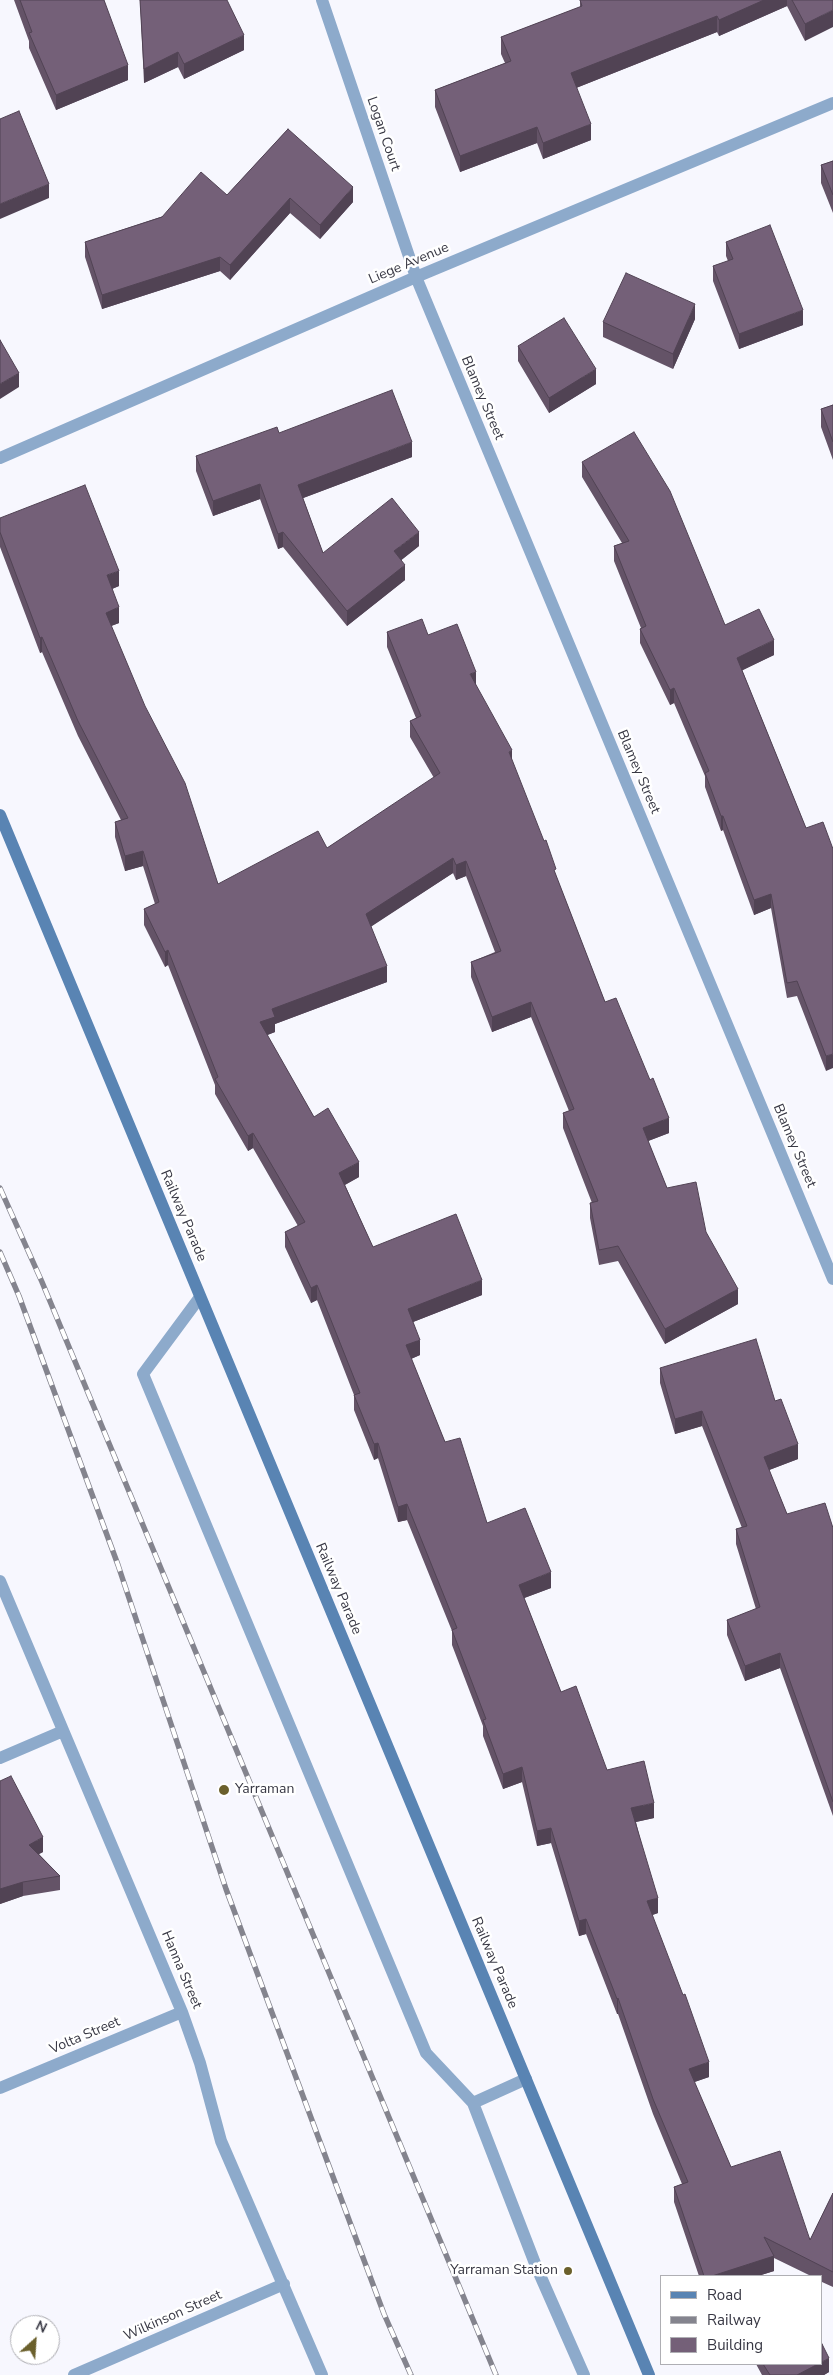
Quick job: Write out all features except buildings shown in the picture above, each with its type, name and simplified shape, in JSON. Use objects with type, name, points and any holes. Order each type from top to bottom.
[{"type":"main road","name":"Railway Parade","points":[[0,815],[649,2375]]},
{"type":"street","name":"Logan Court","points":[[322,0],[416,277]]},
{"type":"street","name":"Liege Avenue","points":[[0,458],[416,277],[833,103]]},
{"type":"street","name":"Blamey Street","points":[[416,277],[833,1279]]},
{"type":"street","points":[[200,1297],[142,1374],[426,2053],[473,2103],[536,2266],[584,2375]]},
{"type":"street","name":"Hanna Street","points":[[0,1581],[182,2012],[194,2044],[221,2141],[322,2375]]},
{"type":"street","points":[[0,1758],[63,1732]]},
{"type":"street","name":"Volta Street","points":[[0,2088],[182,2012]]},
{"type":"street","points":[[473,2103],[526,2079]]},
{"type":"street","name":"Wilkinson Street","points":[[74,2375],[284,2284]]},
{"type":"railway","points":[[0,1188],[42,1282],[496,2375]]},
{"type":"railway","points":[[0,1252],[19,1296],[118,1565],[226,1889],[384,2314],[411,2375]]},
{"type":"place","name":"Yarraman","points":[[224,1790]]},
{"type":"place","name":"Yarraman Station","points":[[568,2271]]}]
